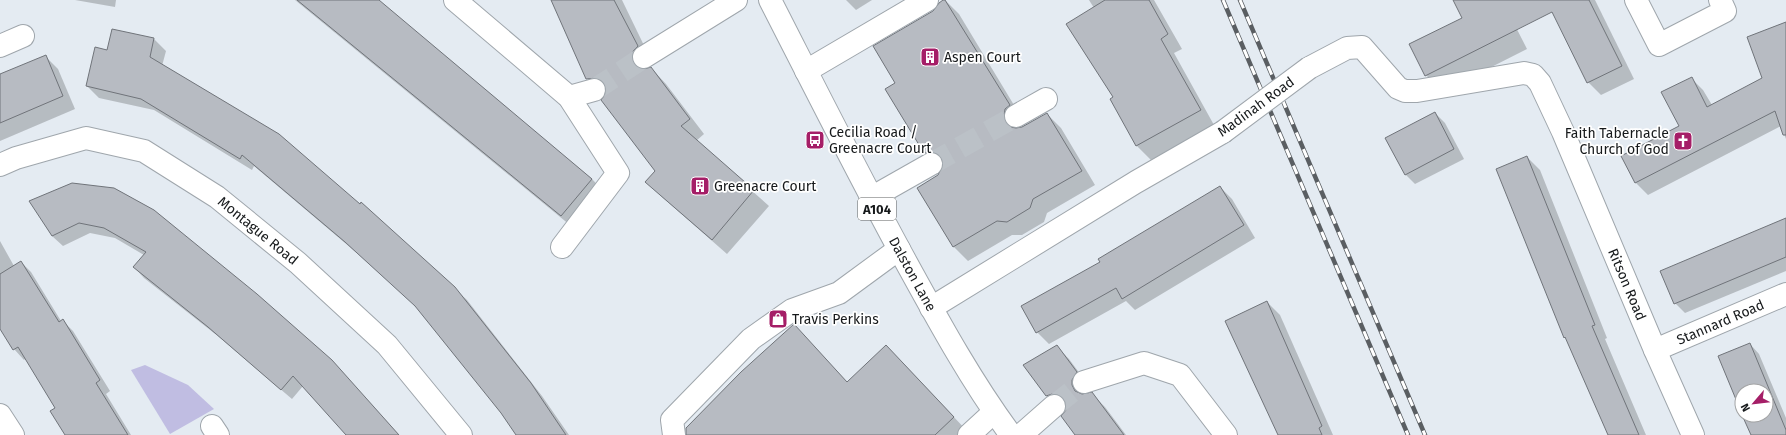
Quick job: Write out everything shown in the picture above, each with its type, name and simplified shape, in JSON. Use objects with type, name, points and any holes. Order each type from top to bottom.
[{"type":"street","points":[[454,0],[569,97],[618,173],[562,247]]},
{"type":"street","points":[[644,57],[736,0]]},
{"type":"street","name":"Dalston Lane","points":[[770,0],[871,198],[931,308],[974,381],[1011,435]]},
{"type":"street","points":[[806,71],[927,0]]},
{"type":"street","points":[[1636,0],[1659,45],[1725,11],[1720,0]]},
{"type":"street","points":[[0,46],[23,36]]},
{"type":"street","name":"Madinah Road","points":[[931,308],[1136,182],[1223,132],[1309,68],[1347,48],[1362,47],[1398,88],[1405,91],[1426,90],[1524,73],[1533,75],[1540,83],[1563,132]]},
{"type":"street","points":[[569,97],[594,90]]},
{"type":"street","points":[[1016,116],[1046,99]]},
{"type":"street","name":"Ritson Road","points":[[1563,132],[1655,350],[1693,435]]},
{"type":"street","name":"Montague Road","points":[[0,165],[16,158],[86,138],[144,151],[217,197],[298,263],[387,345],[461,435]]},
{"type":"street","points":[[871,198],[931,164]]},
{"type":"street","points":[[674,435],[672,420],[751,339],[792,310],[839,293],[899,249]]},
{"type":"street","name":"Stannard Road","points":[[1655,350],[1786,294]]},
{"type":"street","points":[[1084,382],[1144,363],[1180,375],[1226,435]]},
{"type":"street","points":[[1021,435],[1054,406]]},
{"type":"street","points":[[969,435],[994,412]]},
{"type":"street","points":[[0,415],[13,435]]},
{"type":"shaded area","points":[[145,365],[188,385],[214,409],[170,434],[131,370]]},
{"type":"building","points":[[297,0],[379,0],[592,179],[561,216]]},
{"type":"building","points":[[551,0],[614,0],[638,46],[633,51],[632,57],[634,64],[638,68],[644,69],[651,67],[690,119],[681,126],[754,190],[712,240],[645,182],[655,171],[601,100],[606,93],[606,86],[603,81],[597,78],[586,79]]},
{"type":"building","points":[[943,0],[945,0],[1010,105],[1005,109],[1005,122],[1010,127],[1022,127],[1047,113],[1082,171],[1033,199],[1030,208],[1007,222],[997,221],[953,247],[917,188],[938,175],[943,164],[942,158],[938,153],[924,153],[885,89],[895,83],[873,46],[933,11]]},
{"type":"building","points":[[1105,0],[1149,0],[1168,34],[1161,39],[1201,110],[1136,146],[1110,99],[1113,97],[1066,24]]},
{"type":"building","points":[[1453,0],[1589,0],[1622,66],[1587,83],[1552,12],[1425,76],[1409,44],[1462,18]]},
{"type":"building","name":"Faith Tabernacle Church of God","points":[[1786,22],[1786,135],[1783,135],[1775,111],[1635,183],[1621,156],[1679,126],[1661,92],[1692,77],[1707,107],[1762,78],[1747,37]]},
{"type":"building","points":[[112,29],[154,38],[150,57],[279,134],[360,204],[361,202],[455,287],[531,383],[566,435],[516,435],[501,413],[415,306],[345,242],[242,155],[240,159],[141,99],[86,86],[95,47],[107,50]]},
{"type":"building","points":[[46,55],[63,96],[0,123],[0,74]]},
{"type":"building","points":[[1435,112],[1454,149],[1405,175],[1385,138]]},
{"type":"building","points":[[1527,156],[1595,325],[1592,326],[1639,435],[1608,435],[1565,337],[1564,338],[1496,169]]},
{"type":"building","points":[[72,183],[114,188],[154,210],[257,294],[332,360],[399,435],[346,435],[293,376],[281,390],[208,327],[133,267],[146,252],[104,228],[79,223],[52,236],[29,201]]},
{"type":"building","points":[[1220,186],[1244,225],[1122,299],[1116,288],[1036,333],[1021,306],[1100,262],[1098,259]]},
{"type":"building","points":[[1786,218],[1786,257],[1674,304],[1660,271]]},
{"type":"building","points":[[21,261],[59,322],[63,319],[100,380],[96,383],[128,435],[65,435],[50,411],[55,408],[18,347],[13,350],[0,329],[0,274]]},
{"type":"building","points":[[1267,301],[1322,426],[1319,428],[1322,435],[1278,435],[1225,321]]},
{"type":"building","points":[[794,324],[847,382],[886,345],[954,417],[935,435],[686,435],[686,428],[741,372]]},
{"type":"building","points":[[1750,343],[1767,383],[1734,383],[1734,395],[1718,356]]},
{"type":"building","points":[[1057,345],[1077,372],[1072,380],[1072,385],[1075,391],[1082,394],[1092,392],[1124,435],[1075,435],[1061,416],[1066,410],[1064,398],[1058,394],[1046,396],[1023,365]]},
{"type":"building","points":[[1774,401],[1786,430],[1786,435],[1751,435],[1746,423],[1774,423]]},
{"type":"tunnel","points":[[594,90],[644,57]]},
{"type":"tunnel","points":[[931,164],[1016,116]]},
{"type":"tunnel","points":[[1054,406],[1084,382]]},
{"type":"railway","points":[[1223,0],[1408,435]]},
{"type":"railway","points":[[1240,0],[1425,435]]},
{"type":"place","name":"Aspen Court","points":[[930,57]]},
{"type":"place","name":"Cecilia Road / Greenacre Court","points":[[815,140]]},
{"type":"place","name":"Faith Tabernacle Church of God","points":[[1683,141]]},
{"type":"place","name":"Greenacre Court","points":[[700,186]]},
{"type":"place","name":"Travis Perkins","points":[[778,319]]}]
